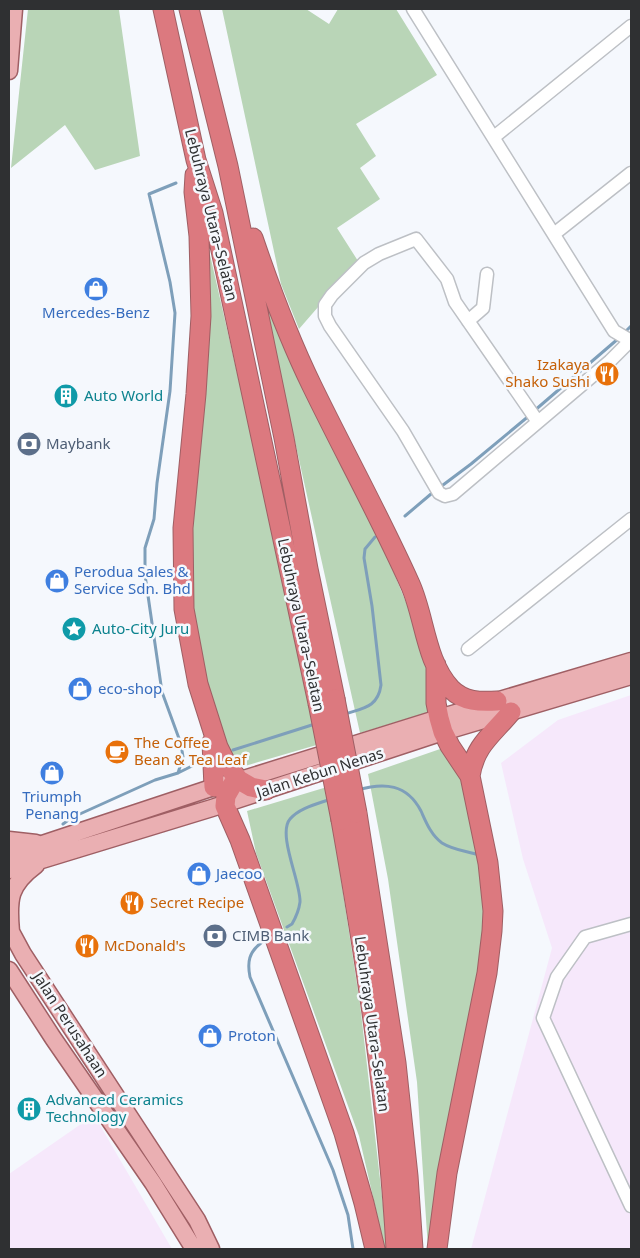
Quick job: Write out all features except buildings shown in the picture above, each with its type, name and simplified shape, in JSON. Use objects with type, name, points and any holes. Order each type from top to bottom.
[{"type":"highway","name":"Lebuhraya Utara–Selatan","points":[[163,9],[196,160],[215,222],[326,701],[396,1062],[408,1176],[413,1249]]},
{"type":"highway","name":"Lebuhraya Utara–Selatan","points":[[189,9],[228,166],[284,438],[308,569],[326,701]]},
{"type":"highway","points":[[196,160],[194,192],[199,236],[201,316],[196,394],[183,528],[184,600],[198,684],[211,728],[236,781],[266,790]]},
{"type":"highway","points":[[228,166],[266,277],[312,385],[411,586],[436,665],[450,688],[463,698],[504,707],[480,746],[472,765],[470,776]]},
{"type":"highway","points":[[436,665],[436,703],[441,725],[470,776],[488,863],[492,931],[487,973],[447,1173],[437,1249]]},
{"type":"highway","points":[[211,728],[214,786]]},
{"type":"highway","points":[[236,781],[218,806],[240,840],[344,1133],[375,1249]]},
{"type":"highway","name":"Lebuhraya Utara–Selatan","points":[[348,816],[388,1143],[396,1249]]},
{"type":"main road","points":[[9,71],[14,9]]},
{"type":"main road","name":"Jalan Kebun Nenas","points":[[504,707],[631,661]]},
{"type":"main road","name":"Jalan Kebun Nenas","points":[[9,870],[44,851],[214,786],[504,707],[631,676]]},
{"type":"main road","name":"Jalan Kebun Nenas","points":[[9,855],[44,851],[218,806],[441,725]]},
{"type":"main road","points":[[9,840],[44,851],[13,888],[9,909],[10,930]]},
{"type":"main road","name":"Jalan Perusahaan","points":[[10,930],[23,954],[197,1220],[211,1249]]},
{"type":"main road","name":"Jalan Perusahaan","points":[[9,970],[52,1038],[153,1183],[194,1249]]},
{"type":"street","points":[[413,9],[554,234],[625,338],[610,361],[534,416],[452,494],[445,496],[439,493],[403,431],[325,316],[325,305],[332,295],[364,263],[379,254],[416,239],[447,279],[455,302],[534,416]]},
{"type":"street","points":[[494,137],[631,26]]},
{"type":"street","points":[[554,234],[631,174]]},
{"type":"street","points":[[468,321],[483,308],[488,274]]},
{"type":"street","points":[[468,649],[631,519]]},
{"type":"street","points":[[631,924],[585,937],[557,977],[543,1018],[631,1206]]},
{"type":"shaded area","points":[[631,695],[631,1249],[471,1249],[552,948],[523,859],[501,763],[558,720]]},
{"type":"shaded area","points":[[94,1115],[172,1249],[9,1249],[9,1174]]},
{"type":"green space","points":[[28,9],[119,10],[140,156],[95,170],[65,125],[11,168]]},
{"type":"green space","points":[[222,9],[306,9],[329,24],[338,9],[396,9],[437,75],[356,124],[376,156],[360,168],[380,199],[337,228],[358,261],[299,329],[281,284]]},
{"type":"green space","points":[[208,246],[320,744],[238,768],[225,751],[193,634],[187,578]]},
{"type":"green space","points":[[252,249],[389,561],[421,639],[431,674],[431,707],[426,713],[360,733]]},
{"type":"green space","points":[[443,748],[464,784],[476,820],[487,941],[428,1249],[417,1082],[388,879],[368,774]]},
{"type":"green space","points":[[327,787],[360,1004],[388,1249],[385,1249],[359,1136],[256,853],[247,811]]},
{"type":"waterway","points":[[63,824],[71,818],[155,780],[178,773],[183,757],[181,744],[162,692],[145,575],[145,548],[154,519],[170,391],[175,313],[170,282],[149,194],[176,183]]},
{"type":"waterway","points":[[623,334],[631,326]]},
{"type":"waterway","points":[[534,411],[619,338]]},
{"type":"waterway","points":[[443,485],[530,415]]},
{"type":"waterway","points":[[405,516],[431,494]]},
{"type":"waterway","points":[[345,714],[369,706],[377,698],[381,685],[372,606],[364,558],[365,549],[375,537]]},
{"type":"waterway","points":[[233,750],[315,724]]},
{"type":"waterway","points":[[178,773],[200,762]]},
{"type":"waterway","points":[[358,790],[377,786],[394,787],[402,790],[415,802],[438,840],[451,847],[479,855]]},
{"type":"waterway","points":[[287,927],[292,924],[300,902],[286,836],[287,826],[290,819],[298,812],[331,799]]},
{"type":"waterway","points":[[261,943],[251,954],[250,977],[333,1170],[348,1215],[353,1249]]},
{"type":"place","name":"Mercedes-Benz","points":[[96,289]]},
{"type":"place","name":"Izakaya Shako Sushi","points":[[607,374]]},
{"type":"place","name":"Auto World","points":[[66,396]]},
{"type":"place","name":"Maybank","points":[[29,444]]},
{"type":"place","name":"Perodua Sales & Service Sdn. Bhd","points":[[57,581]]},
{"type":"place","name":"Auto-City Juru","points":[[74,629]]},
{"type":"place","name":"eco-shop","points":[[80,689]]},
{"type":"place","name":"The Coffee Bean & Tea Leaf","points":[[117,752]]},
{"type":"place","name":"Triumph Penang","points":[[52,773]]},
{"type":"place","name":"Jaecoo","points":[[199,874]]},
{"type":"place","name":"Secret Recipe","points":[[132,903]]},
{"type":"place","name":"CIMB Bank","points":[[215,936]]},
{"type":"place","name":"McDonald's","points":[[87,946]]},
{"type":"place","name":"Proton","points":[[210,1036]]},
{"type":"place","name":"Advanced Ceramics Technology","points":[[29,1109]]}]
